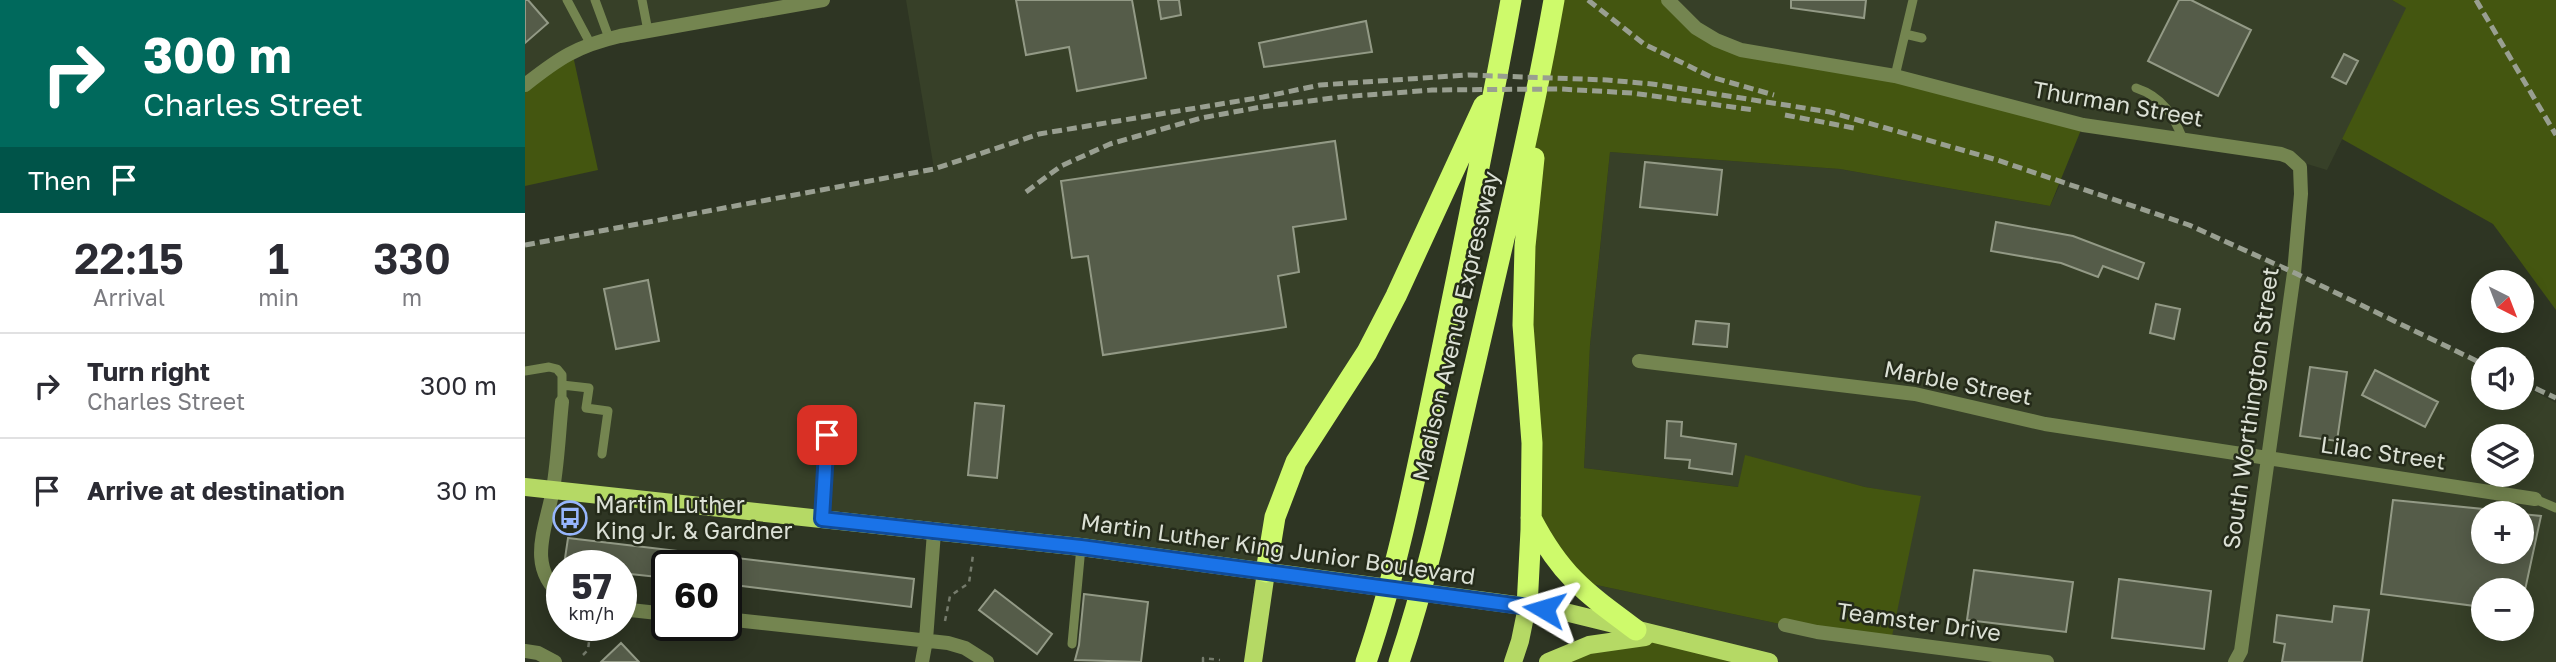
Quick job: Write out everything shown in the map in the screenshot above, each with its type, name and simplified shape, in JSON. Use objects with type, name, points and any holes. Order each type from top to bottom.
[{"type":"highway","name":"Madison Avenue Expressway","points":[[1366,662],[1411,498],[1480,167],[1511,0]]},
{"type":"highway","points":[[1527,607],[1532,443],[1523,325],[1525,174],[1554,0]]},
{"type":"highway","points":[[1266,572],[1275,517],[1292,471],[1367,352],[1397,296],[1498,75]]},
{"type":"highway","name":"Madison Avenue Expressway","points":[[1399,662],[1410,631],[1525,174]]},
{"type":"highway","points":[[1531,518],[1552,555],[1567,574],[1583,591],[1636,630]]},
{"type":"main road","name":"Martin Luther King Junior Boulevard","points":[[525,487],[1081,547],[1561,611],[1769,662]]},
{"type":"main road","points":[[1253,662],[1266,572]]},
{"type":"main road","points":[[1513,662],[1527,607]]},
{"type":"main road","points":[[1548,662],[1589,645],[1660,635]]},
{"type":"street","points":[[525,85],[556,60],[590,43],[799,2],[823,0]]},
{"type":"street","name":"Thurman Street","points":[[1668,0],[1696,28],[1741,50],[1895,76],[2083,125],[2281,155],[2294,160]]},
{"type":"street","name":"South Worthington Street","points":[[2235,662],[2241,652],[2295,258],[2301,179],[2300,167],[2294,160]]},
{"type":"street","name":"Marble Street","points":[[1639,361],[1915,394],[2045,424],[2266,459]]},
{"type":"street","points":[[546,576],[540,557],[545,516],[553,490],[562,401]]},
{"type":"street","points":[[822,519],[827,435]]},
{"type":"street","name":"Lilac Street","points":[[2266,459],[2535,499]]},
{"type":"street","points":[[922,662],[934,532]]},
{"type":"street","points":[[742,621],[926,640],[965,648],[987,662]]},
{"type":"street","name":"Teamster Drive","points":[[1785,625],[2046,662]]},
{"type":"street","points":[[525,651],[538,653],[555,662]]},
{"type":"lane","points":[[567,0],[590,43]]},
{"type":"lane","points":[[595,0],[609,38]]},
{"type":"lane","points":[[642,0],[647,31]]},
{"type":"lane","points":[[1895,76],[1913,0]]},
{"type":"lane","points":[[1905,34],[1923,38]]},
{"type":"lane","points":[[2136,88],[2147,92],[2168,108],[2183,139]]},
{"type":"lane","points":[[525,371],[549,367],[557,369],[562,375],[562,401]]},
{"type":"lane","points":[[562,385],[589,388],[586,408],[608,411],[602,454]]},
{"type":"lane","points":[[2535,499],[2556,508]]},
{"type":"lane","points":[[1072,644],[1081,547]]},
{"type":"path","points":[[944,621],[950,596],[969,583],[973,555]]},
{"type":"path","points":[[583,655],[588,650],[589,641]]},
{"type":"path","points":[[1203,662],[1203,658],[1220,660]]},
{"type":"shaded area","points":[[525,0],[823,0],[620,36],[525,85]]},
{"type":"shaded area","points":[[906,0],[1511,0],[1498,75],[1396,296],[1306,445],[1266,572],[525,487],[525,245],[934,169]]},
{"type":"shaded area","points":[[1668,0],[2392,0],[2407,8],[2327,170],[2294,160],[2165,137],[1716,40]]},
{"type":"shaded area","points":[[1610,152],[1840,169],[2050,206],[2062,180],[2177,222],[2294,271],[2471,358],[2471,410],[2534,410],[2534,391],[2556,403],[2556,662],[1769,662],[1659,635],[1573,580],[1817,632],[1921,497],[1865,487],[1745,456],[1739,487],[1584,468],[1590,345]]},
{"type":"green space","points":[[1554,0],[1668,0],[1716,40],[1866,72],[2083,125],[2050,206],[1840,169],[1610,152],[1590,345],[1584,468],[1738,487],[1745,455],[1865,487],[1921,496],[1891,641],[1817,632],[1573,580],[1541,536],[1525,246],[1543,64]]},
{"type":"green space","points":[[2392,0],[2556,0],[2556,310],[2534,280],[2534,270],[2527,270],[2493,224],[2342,139],[2406,8]]},
{"type":"green space","points":[[572,51],[598,170],[525,186],[525,85]]},
{"type":"green space","points":[[1659,635],[1769,662],[1548,662]]},
{"type":"building","points":[[525,0],[528,0],[548,23],[525,43]]},
{"type":"building","points":[[1016,0],[1132,0],[1146,78],[1077,91],[1069,47],[1026,55]]},
{"type":"building","points":[[1158,0],[1179,0],[1181,15],[1161,19]]},
{"type":"building","points":[[1791,0],[1866,0],[1864,18],[1791,8]]},
{"type":"building","points":[[2179,0],[2191,0],[2251,30],[2218,96],[2148,61]]},
{"type":"building","points":[[1366,21],[1372,52],[1264,67],[1259,43]]},
{"type":"building","points":[[2344,54],[2358,61],[2346,84],[2332,77]]},
{"type":"building","points":[[1335,141],[1346,219],[1293,227],[1299,272],[1278,276],[1286,327],[1103,355],[1088,256],[1072,258],[1061,181]]},
{"type":"building","points":[[1645,162],[1722,170],[1717,215],[1640,207]]},
{"type":"building","points":[[1996,222],[2073,236],[2144,263],[2138,279],[2103,266],[2098,277],[2061,263],[1991,251]]},
{"type":"building","points":[[648,280],[659,341],[616,349],[604,289]]},
{"type":"building","points":[[2156,304],[2180,309],[2174,339],[2150,333]]},
{"type":"building","points":[[1696,321],[1729,324],[1727,347],[1693,344]]},
{"type":"building","points":[[2310,367],[2347,372],[2337,441],[2300,436]]},
{"type":"building","points":[[2375,370],[2438,402],[2425,427],[2362,395]]},
{"type":"building","points":[[975,403],[1004,406],[997,478],[968,475]]},
{"type":"building","points":[[1667,421],[1682,422],[1681,436],[1736,444],[1732,474],[1689,468],[1690,460],[1665,458]]},
{"type":"building","points":[[2393,500],[2471,508],[2471,564],[2531,564],[2528,578],[2471,578],[2471,605],[2381,594]]},
{"type":"building","points":[[2534,515],[2541,516],[2534,548]]},
{"type":"building","points":[[568,538],[669,550],[651,550],[651,576],[637,575],[637,550],[566,550]]},
{"type":"building","points":[[742,559],[914,579],[911,607],[742,586]]},
{"type":"building","points":[[1974,570],[2073,582],[2066,632],[1967,620]]},
{"type":"building","points":[[2119,579],[2211,591],[2204,649],[2112,638]]},
{"type":"building","points":[[995,590],[1052,634],[1037,654],[979,610]]},
{"type":"building","points":[[1084,594],[1148,602],[1141,662],[1075,660]]},
{"type":"building","points":[[2334,606],[2369,610],[2362,662],[2282,662],[2285,644],[2274,642],[2277,615],[2332,622]]},
{"type":"building","points":[[621,643],[639,662],[601,662]]},
{"type":"railway","points":[[1588,0],[1644,44],[1711,77],[1774,95]]},
{"type":"railway","points":[[2476,0],[2556,135]]},
{"type":"railway","points":[[525,245],[934,169],[1039,134],[1320,85],[1468,75],[1607,80],[1652,84],[1830,112],[1997,160],[2189,225],[2471,358]]},
{"type":"railway","points":[[1026,192],[1061,166],[1110,144],[1201,118],[1341,97],[1432,90],[1560,89],[1632,93],[1754,110]]},
{"type":"railway","points":[[1785,115],[1854,128]]},
{"type":"railway","points":[[2534,388],[2556,398]]},
{"type":"place","name":"Martin Luther King Jr. & Gardner","points":[[570,518]]},
{"type":"route","points":[[827,435],[822,519],[1204,562],[1544,609]]}]
